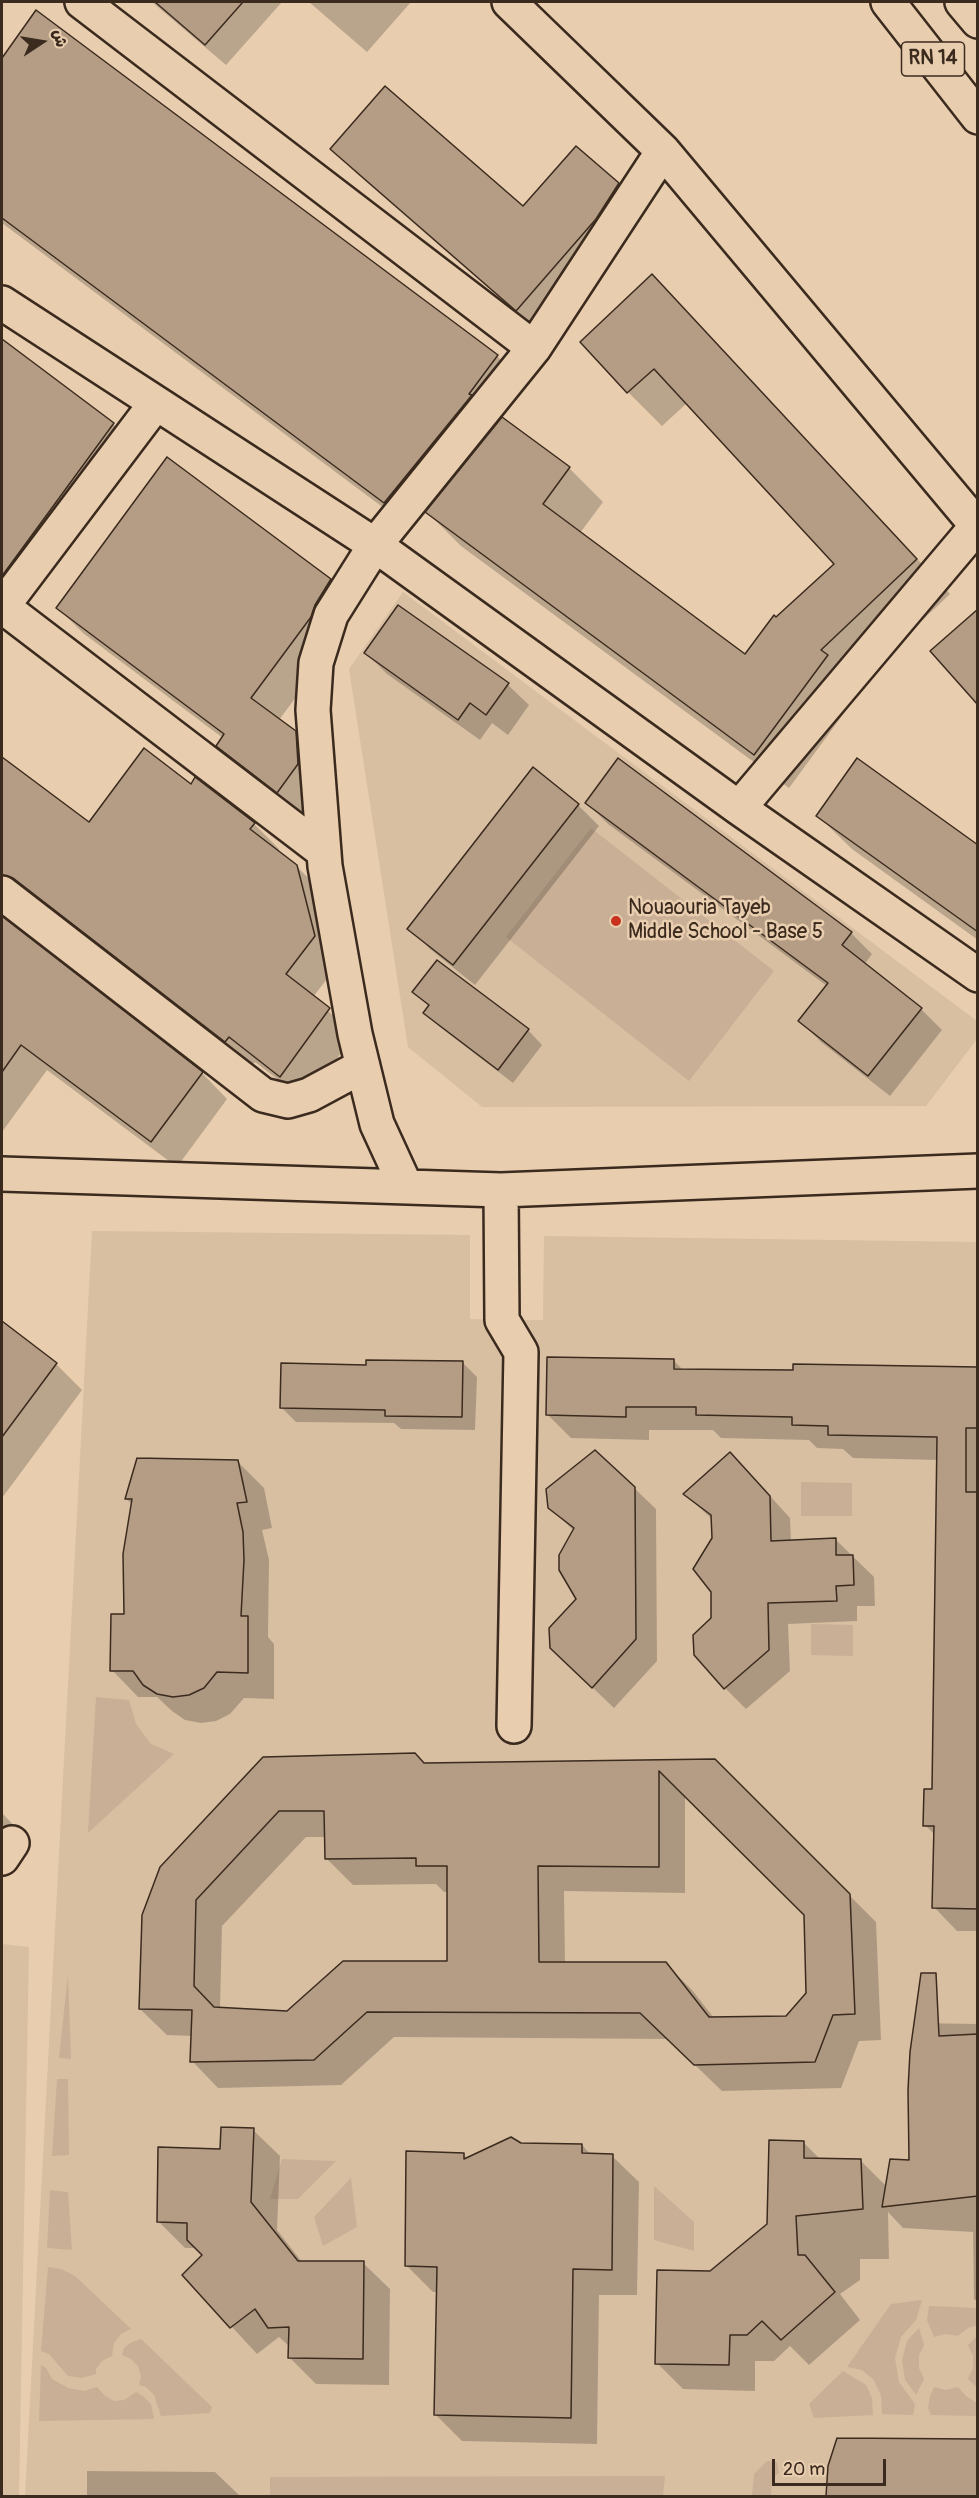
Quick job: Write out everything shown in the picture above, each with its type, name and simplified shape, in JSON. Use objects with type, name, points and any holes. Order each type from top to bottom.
[{"type":"main road","points":[[82,2],[534,348]]},
{"type":"main road","points":[[509,2],[663,152],[977,526],[739,808]]},
{"type":"main road","name":"RN 14","points":[[888,2],[978,117]]},
{"type":"main road","name":"RN 14","points":[[962,2],[978,21]]},
{"type":"main road","points":[[406,1187],[377,1124],[355,1034],[324,852],[313,710],[316,663],[332,615],[375,545],[534,348],[663,152]]},
{"type":"main road","points":[[2,303],[375,545],[739,808],[978,975]]},
{"type":"main road","points":[[156,404],[2,606],[324,852]]},
{"type":"main road","points":[[2,893],[263,1095],[288,1101],[309,1095],[363,1066]]},
{"type":"main road","points":[[2,1174],[501,1190],[978,1171]]},
{"type":"main road","points":[[501,1190],[502,1320],[521,1352],[514,1726]]},
{"type":"shaded area","name":"Nouaouria Tayeb Middle School - Base 5","points":[[403,592],[977,1021],[977,1039],[926,1106],[482,1107],[408,1047],[349,669]]},
{"type":"shaded area","points":[[591,828],[774,971],[689,1081],[506,937]]},
{"type":"shaded area","points":[[92,1231],[470,1235],[470,1319],[502,1320],[543,1320],[544,1236],[977,1242],[977,2496],[25,2496]]},
{"type":"shaded area","points":[[801,1482],[852,1483],[852,1516],[801,1516]]},
{"type":"shaded area","points":[[811,1624],[853,1625],[853,1656],[811,1655]]},
{"type":"shaded area","points":[[96,1697],[129,1700],[136,1724],[151,1744],[174,1754],[88,1833]]},
{"type":"shaded area","points":[[2,1944],[29,1947],[19,2496],[2,2496]]},
{"type":"shaded area","points":[[68,1974],[71,2059],[59,2058]]},
{"type":"shaded area","points":[[57,2079],[68,2079],[69,2155],[52,2156]]},
{"type":"shaded area","points":[[282,2159],[336,2161],[298,2199],[270,2199]]},
{"type":"shaded area","points":[[351,2178],[357,2227],[323,2246],[314,2217]]},
{"type":"shaded area","points":[[654,2186],[694,2222],[694,2251],[654,2240]]},
{"type":"shaded area","points":[[50,2190],[68,2192],[72,2250],[47,2248]]},
{"type":"shaded area","points":[[48,2267],[61,2269],[75,2276],[131,2329],[121,2334],[114,2343],[112,2356],[102,2361],[96,2369],[96,2374],[82,2378],[68,2376],[49,2354],[41,2351]]},
{"type":"shaded area","points":[[922,2300],[916,2320],[901,2337],[895,2358],[899,2382],[915,2404],[913,2415],[882,2414],[881,2396],[874,2380],[862,2370],[847,2367],[891,2304]]},
{"type":"shaded area","points":[[929,2306],[977,2308],[977,2325],[968,2328],[958,2336],[946,2334],[934,2337],[927,2320]]},
{"type":"shaded area","points":[[919,2328],[924,2345],[919,2356],[919,2368],[924,2379],[916,2395],[905,2380],[902,2360],[907,2341]]},
{"type":"shaded area","points":[[977,2336],[977,2388],[968,2379],[973,2368],[973,2356],[968,2345]]},
{"type":"shaded area","points":[[141,2339],[212,2407],[210,2413],[161,2416],[154,2395],[146,2387],[139,2385],[141,2377],[138,2366],[131,2359],[122,2355],[124,2348]]},
{"type":"shaded area","points":[[41,2365],[46,2368],[52,2379],[68,2388],[84,2391],[97,2387],[105,2396],[114,2401],[124,2400],[136,2392],[151,2404],[154,2419],[39,2421]]},
{"type":"shaded area","points":[[843,2371],[866,2385],[872,2398],[873,2415],[814,2418],[809,2404]]},
{"type":"shaded area","points":[[934,2387],[946,2390],[958,2387],[977,2403],[977,2416],[931,2415],[928,2408]]},
{"type":"shaded area","points":[[767,2461],[777,2462],[779,2473],[772,2478],[771,2496],[752,2496],[754,2474]]},
{"type":"shaded area","points":[[665,2476],[663,2496],[270,2496],[270,2477]]},
{"type":"building","points":[[155,2],[243,2],[205,45]]},
{"type":"building","points":[[36,10],[498,355],[469,394],[472,395],[384,503],[2,218],[2,58]]},
{"type":"building","points":[[385,86],[523,206],[576,146],[619,183],[596,219],[516,311],[330,149]]},
{"type":"building","points":[[652,274],[917,559],[821,650],[828,655],[754,755],[425,512],[502,417],[570,467],[543,504],[745,654],[774,615],[776,617],[834,564],[654,369],[627,393],[580,342]]},
{"type":"building","points":[[2,339],[114,423],[2,576]]},
{"type":"building","points":[[167,457],[331,579],[315,605],[311,617],[251,698],[296,731],[298,764],[277,793],[216,746],[224,734],[56,608]]},
{"type":"building","points":[[398,605],[509,683],[486,715],[470,703],[458,720],[364,653]]},
{"type":"building","points":[[978,609],[978,705],[930,651]]},
{"type":"building","points":[[144,748],[191,784],[195,777],[255,823],[250,829],[297,865],[315,936],[286,974],[330,1008],[280,1077],[229,1037],[225,1042],[13,878],[2,875],[2,757],[89,822]]},
{"type":"building","points":[[618,758],[852,932],[842,945],[922,1008],[868,1076],[798,1021],[828,983],[585,803]]},
{"type":"building","points":[[857,758],[978,845],[978,932],[816,816]]},
{"type":"building","points":[[533,767],[579,804],[453,965],[407,929]]},
{"type":"building","points":[[2,916],[203,1072],[151,1142],[21,1045],[2,1072]]},
{"type":"building","points":[[437,960],[529,1029],[498,1070],[423,1013],[429,1005],[412,992]]},
{"type":"building","points":[[2,1321],[57,1363],[2,1437]]},
{"type":"building","points":[[547,1357],[674,1359],[674,1369],[793,1370],[793,1364],[978,1367],[978,1428],[966,1428],[966,1492],[978,1492],[978,1909],[932,1908],[934,1826],[923,1826],[924,1789],[932,1789],[937,1437],[828,1435],[828,1426],[792,1425],[792,1417],[696,1415],[696,1407],[626,1407],[626,1417],[546,1415]]},
{"type":"building","points":[[366,1360],[463,1361],[462,1417],[385,1416],[385,1410],[280,1408],[281,1363],[366,1365]]},
{"type":"building","points":[[595,1450],[635,1487],[636,1639],[592,1688],[550,1648],[549,1628],[576,1599],[559,1570],[559,1555],[574,1528],[548,1508],[546,1489]]},
{"type":"building","points":[[730,1452],[770,1496],[771,1541],[836,1538],[836,1555],[853,1555],[854,1585],[836,1586],[837,1601],[768,1603],[769,1650],[724,1689],[694,1655],[693,1635],[711,1618],[711,1592],[693,1569],[712,1538],[711,1515],[683,1494]]},
{"type":"building","points":[[137,1458],[238,1460],[247,1502],[237,1503],[243,1532],[241,1616],[248,1616],[248,1673],[217,1672],[204,1688],[189,1695],[173,1697],[157,1694],[143,1685],[133,1671],[110,1671],[111,1614],[124,1614],[123,1554],[132,1499],[125,1499]]},
{"type":"building","points":[[415,1753],[424,1763],[715,1759],[850,1894],[855,2014],[833,2015],[815,2062],[694,2065],[640,2013],[367,2012],[314,2060],[190,2062],[192,2010],[139,2009],[142,1915],[160,1867],[263,1757]],"holes":[[[659,1771],[804,1915],[806,1993],[786,2016],[709,2017],[666,1962],[539,1962],[538,1866],[659,1867]],[[279,1811],[324,1811],[325,1859],[416,1858],[416,1866],[447,1866],[447,1961],[343,1961],[287,2011],[214,2007],[194,1986],[196,1900]]]},
{"type":"building","points":[[921,1973],[936,1973],[939,2036],[978,2034],[978,2196],[882,2207],[890,2159],[909,2160],[910,2052]]},
{"type":"building","points":[[221,2127],[254,2128],[251,2202],[298,2261],[364,2261],[363,2359],[288,2358],[289,2327],[268,2328],[255,2309],[230,2328],[182,2275],[202,2255],[187,2240],[187,2223],[157,2222],[158,2147],[220,2149]]},
{"type":"building","points":[[511,2137],[521,2143],[582,2144],[582,2153],[613,2154],[612,2270],[573,2269],[571,2418],[434,2415],[437,2267],[405,2266],[406,2151],[464,2153],[464,2159]]},
{"type":"building","points":[[769,2140],[804,2141],[804,2158],[861,2159],[863,2209],[796,2216],[798,2255],[805,2255],[835,2292],[781,2340],[762,2321],[747,2335],[730,2335],[729,2365],[655,2364],[657,2270],[710,2271],[767,2224]]},
{"type":"building","points":[[837,2438],[978,2439],[978,2496],[826,2496],[828,2466]]},
{"type":"place","name":"Nouaouria Tayeb Middle School - Base 5","points":[[616,921]]}]
